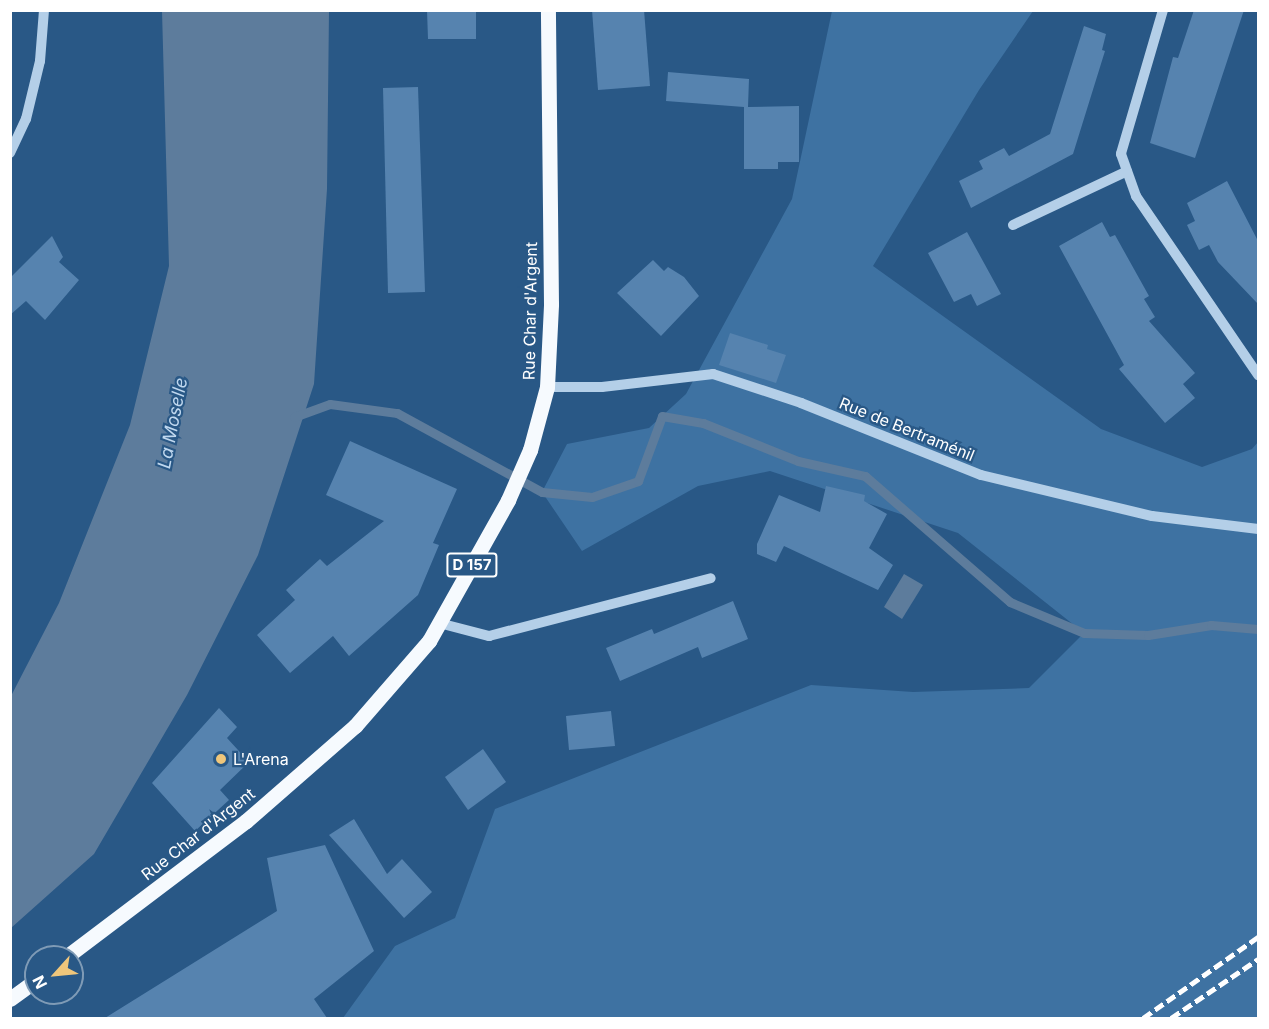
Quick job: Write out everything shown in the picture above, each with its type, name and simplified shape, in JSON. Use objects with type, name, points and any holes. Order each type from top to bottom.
[{"type":"main road","name":"Rue Char d'Argent","points":[[82,945],[246,822],[355,726],[429,641],[508,500],[530,450],[547,387],[551,304],[548,10]]},
{"type":"main road","points":[[10,999],[24,989]]},
{"type":"street","points":[[10,153],[26,119],[40,61],[44,10]]},
{"type":"street","points":[[1163,10],[1121,154],[1136,196],[1258,375]]},
{"type":"street","points":[[1013,225],[1127,171]]},
{"type":"street","name":"Rue de Bertraménil","points":[[547,387],[602,387],[713,374],[801,403],[981,476],[1152,516],[1258,529]]},
{"type":"street","points":[[439,623],[489,636],[711,578]]},
{"type":"shaded area","points":[[832,11],[1033,11],[979,90],[873,266],[1101,429],[1202,467],[1252,449],[1258,442],[1258,1018],[343,1018],[395,946],[455,918],[495,809],[811,685],[913,692],[1029,688],[1084,633],[958,533],[770,471],[698,486],[582,551],[542,492],[567,444],[649,428],[686,394],[792,199]]},
{"type":"water","name":"La Moselle","points":[[162,11],[329,11],[327,189],[314,384],[258,555],[187,695],[94,854],[11,928],[11,696],[59,603],[130,425],[169,266]]},
{"type":"water","points":[[904,574],[923,585],[902,619],[884,607]]},
{"type":"building","points":[[427,10],[476,10],[476,39],[428,39]]},
{"type":"building","points":[[592,10],[644,10],[650,86],[598,90]]},
{"type":"building","points":[[1194,10],[1244,10],[1195,158],[1150,143],[1173,57],[1178,58]]},
{"type":"building","points":[[1084,26],[1106,34],[1102,50],[1105,51],[1073,154],[971,208],[959,181],[983,169],[979,161],[1004,148],[1009,156],[1050,134]]},
{"type":"building","points":[[668,72],[749,79],[748,107],[799,106],[799,162],[778,162],[778,169],[744,169],[744,107],[666,101]]},
{"type":"building","points":[[418,87],[425,292],[388,293],[383,88]]},
{"type":"building","points":[[1227,181],[1258,241],[1258,304],[1218,262],[1209,245],[1199,250],[1187,225],[1195,221],[1187,203]]},
{"type":"building","points":[[1102,222],[1110,237],[1115,235],[1149,296],[1144,299],[1155,317],[1149,321],[1195,373],[1183,384],[1195,398],[1165,423],[1119,369],[1124,365],[1059,246]]},
{"type":"building","points":[[967,232],[1001,294],[977,306],[971,294],[954,302],[928,253]]},
{"type":"building","points":[[52,236],[63,257],[59,262],[79,280],[45,320],[26,301],[10,315],[10,278]]},
{"type":"building","points":[[653,260],[664,271],[668,267],[684,277],[699,296],[661,336],[617,293]]},
{"type":"building","points":[[730,333],[768,345],[767,349],[786,355],[776,383],[719,365]]},
{"type":"building","points":[[350,441],[457,489],[433,543],[439,545],[418,595],[349,656],[333,636],[290,673],[257,635],[295,600],[286,590],[320,559],[327,566],[384,521],[326,495]]},
{"type":"building","points":[[826,486],[865,495],[864,501],[887,514],[869,548],[893,565],[878,590],[784,546],[776,562],[757,554],[757,544],[779,495],[820,512]]},
{"type":"building","points":[[733,601],[748,639],[702,658],[698,647],[620,681],[606,648],[652,629],[654,634]]},
{"type":"building","points":[[219,708],[237,727],[227,738],[249,762],[220,790],[229,800],[195,831],[152,783]]},
{"type":"building","points":[[611,711],[615,746],[569,750],[566,716]]},
{"type":"building","points":[[483,749],[506,782],[468,810],[445,777]]},
{"type":"building","points":[[354,819],[387,874],[402,859],[432,892],[404,918],[329,835]]},
{"type":"building","points":[[325,845],[374,951],[314,999],[327,1018],[105,1018],[277,911],[267,858]]},
{"type":"waterway","points":[[294,417],[330,404],[397,413],[542,492],[592,497],[638,481],[662,416],[703,423],[798,461],[865,476],[1010,602],[1084,633],[1148,635],[1211,625],[1258,629]]},
{"type":"railway","points":[[1143,1018],[1258,937]]},
{"type":"railway","points":[[1171,1018],[1258,959]]},
{"type":"place","name":"L'Arena","points":[[221,759]]}]
